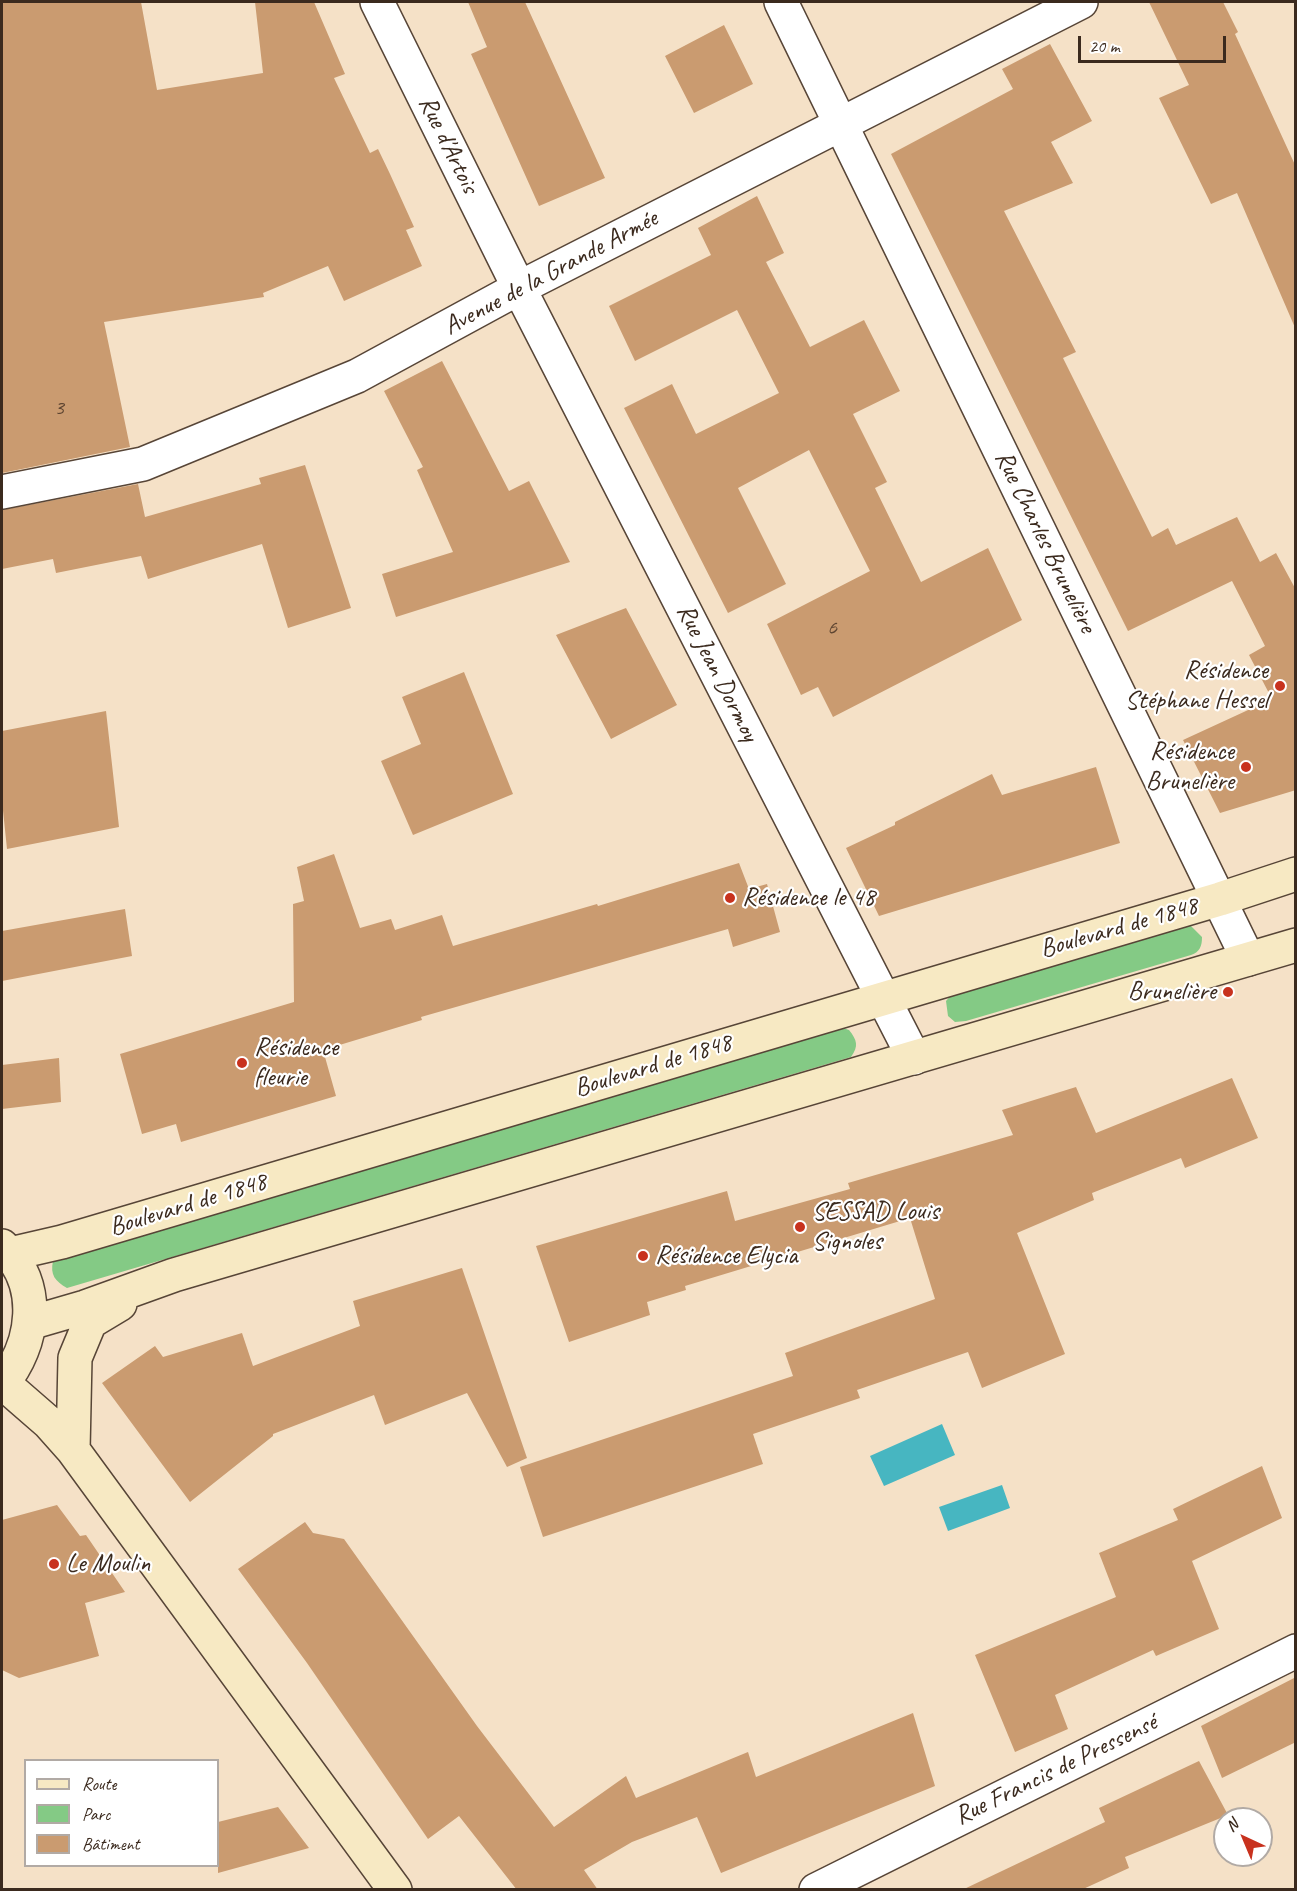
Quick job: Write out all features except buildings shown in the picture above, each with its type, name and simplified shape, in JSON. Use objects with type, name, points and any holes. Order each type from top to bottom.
[{"type":"street","name":"Rue d'Artois","points":[[377,2],[519,288]]},
{"type":"street","name":"Rue Charles Brunelière","points":[[781,2],[1248,959]]},
{"type":"street","name":"Avenue de la Grande Armée","points":[[2,492],[143,464],[357,376],[519,288],[1081,2]]},
{"type":"street","name":"Rue Jean Dormoy","points":[[519,288],[914,1058]]},
{"type":"street","name":"Boulevard de 1848","points":[[6,1250],[62,1242],[1220,899],[1296,874]]},
{"type":"street","points":[[30,1323],[85,1307],[174,1275],[1296,945]]},
{"type":"street","points":[[6,1250],[22,1275],[29,1299],[30,1323],[22,1356],[2,1384],[49,1423],[73,1450],[395,1890]]},
{"type":"street","points":[[73,1450],[75,1358],[90,1322],[174,1275]]},
{"type":"street","name":"Rue Francis de Pressensé","points":[[816,1890],[1296,1651]]},
{"type":"green space","points":[[1190,925],[1202,937],[1200,948],[1191,955],[966,1021],[955,1022],[948,1016],[946,1001],[953,993]]},
{"type":"green space","points":[[843,1028],[849,1030],[855,1040],[856,1046],[851,1057],[67,1288],[59,1283],[53,1274],[53,1261],[66,1256]]},
{"type":"water","points":[[942,1424],[955,1455],[884,1486],[870,1456]]},
{"type":"water","points":[[1002,1485],[1010,1508],[948,1531],[939,1507]]},
{"type":"place","name":"Résidence Stéphane Hessel","points":[[1280,686]]},
{"type":"place","name":"Résidence Brunelière","points":[[1246,767]]},
{"type":"place","name":"Résidence le 48","points":[[730,898]]},
{"type":"place","name":"Brunelière","points":[[1228,992]]},
{"type":"place","name":"Résidence fleurie","points":[[242,1063]]},
{"type":"place","name":"SESSAD Louis Signoles","points":[[800,1227]]},
{"type":"place","name":"Résidence Elycia","points":[[643,1256]]},
{"type":"place","name":"Le Moulin","points":[[54,1564]]}]
